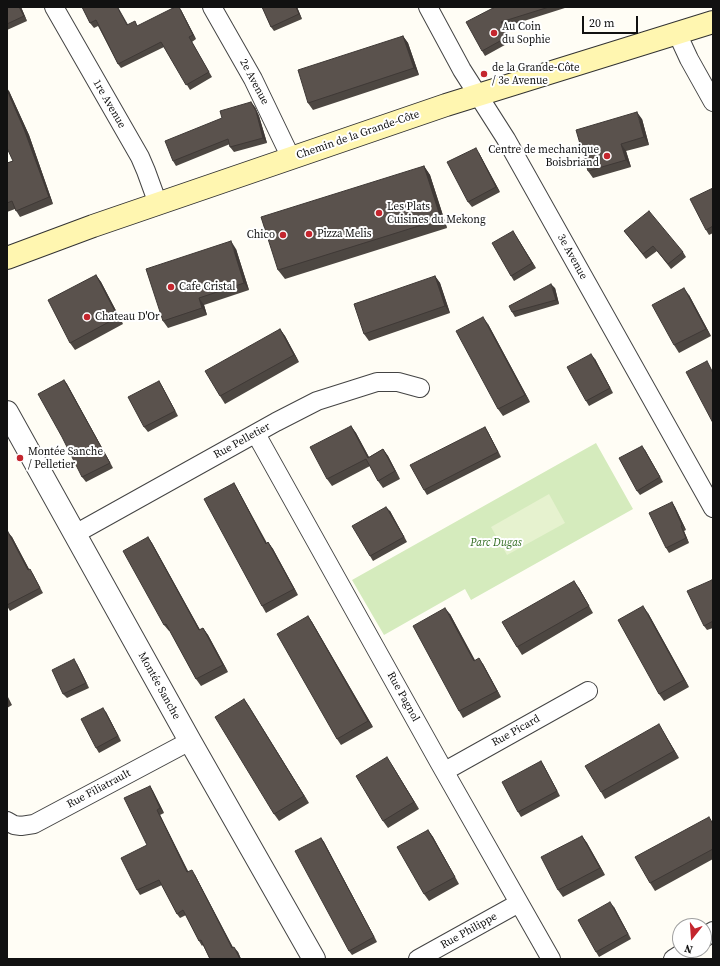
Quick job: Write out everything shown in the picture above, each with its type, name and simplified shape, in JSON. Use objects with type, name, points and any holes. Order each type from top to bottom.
[{"type":"main road","name":"Chemin de la Grande-Côte","points":[[7,258],[93,226],[478,94],[713,22]]},
{"type":"street","name":"1re Avenue","points":[[54,7],[140,157],[158,204]]},
{"type":"street","name":"2e Avenue","points":[[212,7],[253,79],[291,158]]},
{"type":"street","name":"3e Avenue","points":[[428,7],[462,70],[509,145],[713,508]]},
{"type":"street","points":[[677,33],[689,59],[713,102]]},
{"type":"street","name":"Rue Pelletier","points":[[75,534],[317,401],[386,381],[398,382],[420,388]]},
{"type":"street","name":"Montée Sanche","points":[[7,412],[190,741],[314,959]]},
{"type":"street","name":"Rue Pagnol","points":[[256,434],[551,959]]},
{"type":"street","name":"Rue Picard","points":[[445,771],[588,691]]},
{"type":"street","name":"Rue Filiatrault","points":[[7,821],[14,825],[21,826],[34,824],[190,741]]},
{"type":"street","name":"Rue Philippe","points":[[418,959],[519,903]]},
{"type":"green space","name":"Parc Dugas","points":[[596,443],[633,509],[471,600],[465,589],[384,635],[352,580]]},
{"type":"green space","points":[[549,494],[565,523],[507,555],[491,527]]},
{"type":"building","points":[[7,7],[19,7],[24,16],[7,24]]},
{"type":"building","points":[[82,7],[117,7],[127,25],[135,21],[137,26],[175,7],[179,7],[193,35],[189,37],[209,72],[186,85],[161,42],[118,64],[96,20],[90,23]]},
{"type":"building","points":[[262,7],[296,7],[299,14],[271,27]]},
{"type":"building","points":[[495,7],[549,7],[501,22],[509,36],[482,51],[466,22]]},
{"type":"building","points":[[403,36],[414,68],[308,103],[298,70]]},
{"type":"building","points":[[7,90],[24,129],[49,197],[16,211],[12,201],[7,203],[7,163],[13,161],[7,148]]},
{"type":"building","points":[[251,102],[256,111],[263,138],[230,147],[228,139],[173,161],[165,141],[222,118],[220,111]]},
{"type":"building","points":[[637,112],[644,137],[621,144],[626,160],[588,171],[576,130]]},
{"type":"building","points":[[476,148],[496,187],[468,202],[447,162]]},
{"type":"building","points":[[424,166],[441,219],[278,270],[261,217]]},
{"type":"building","points":[[713,188],[713,226],[706,230],[690,199]]},
{"type":"building","points":[[649,211],[683,252],[668,264],[653,246],[643,254],[624,231]]},
{"type":"building","points":[[513,231],[532,263],[511,276],[492,243]]},
{"type":"building","points":[[231,241],[244,283],[199,298],[202,308],[163,321],[146,269]]},
{"type":"building","points":[[96,275],[118,317],[70,343],[48,300]]},
{"type":"building","points":[[435,276],[445,306],[364,334],[354,304]]},
{"type":"building","points":[[551,284],[556,300],[512,312],[509,306]]},
{"type":"building","points":[[684,288],[706,329],[674,345],[652,305]]},
{"type":"building","points":[[483,317],[525,395],[498,409],[456,331]]},
{"type":"building","points":[[280,329],[294,355],[220,396],[205,371]]},
{"type":"building","points":[[591,354],[610,388],[586,401],[567,367]]},
{"type":"building","points":[[707,361],[713,373],[713,423],[686,372]]},
{"type":"building","points":[[64,380],[110,463],[82,477],[38,394]]},
{"type":"building","points":[[159,381],[175,411],[144,427],[128,397]]},
{"type":"building","points":[[351,426],[368,458],[383,449],[395,471],[378,481],[366,459],[327,479],[310,447]]},
{"type":"building","points":[[485,427],[498,452],[424,490],[410,465]]},
{"type":"building","points":[[642,446],[660,477],[637,491],[619,458]]},
{"type":"building","points":[[234,483],[266,544],[268,542],[294,589],[262,606],[204,499]]},
{"type":"building","points":[[672,502],[686,538],[666,548],[649,513]]},
{"type":"building","points":[[386,507],[404,537],[370,556],[352,526]]},
{"type":"building","points":[[8,532],[28,570],[30,569],[40,588],[7,605],[7,533]]},
{"type":"building","points":[[148,537],[199,630],[203,628],[223,665],[196,679],[123,551]]},
{"type":"building","points":[[712,580],[713,621],[704,626],[687,591]]},
{"type":"building","points":[[574,581],[589,606],[517,647],[502,622]]},
{"type":"building","points":[[643,606],[684,680],[659,694],[618,620]]},
{"type":"building","points":[[445,608],[474,661],[479,658],[497,691],[459,711],[413,626]]},
{"type":"building","points":[[308,616],[368,721],[337,739],[277,634]]},
{"type":"building","points":[[74,659],[86,683],[63,694],[52,670]]},
{"type":"building","points":[[244,699],[304,796],[274,814],[215,717]]},
{"type":"building","points":[[103,708],[118,736],[96,748],[81,719]]},
{"type":"building","points":[[659,724],[674,751],[601,792],[585,766]]},
{"type":"building","points":[[387,757],[414,802],[383,821],[356,776]]},
{"type":"building","points":[[541,761],[557,791],[518,812],[502,782]]},
{"type":"building","points":[[150,786],[160,808],[157,810],[187,872],[192,870],[232,948],[234,947],[240,959],[210,959],[201,940],[199,941],[183,910],[177,914],[159,880],[137,890],[121,858],[147,845],[124,798]]},
{"type":"building","points":[[709,817],[713,824],[713,849],[650,883],[635,857]]},
{"type":"building","points":[[428,830],[455,877],[424,894],[397,847]]},
{"type":"building","points":[[582,836],[600,868],[558,890],[541,857]]},
{"type":"building","points":[[321,838],[374,937],[349,951],[295,851]]},
{"type":"building","points":[[610,902],[628,934],[596,952],[578,920]]},
{"type":"place","name":"Au Coin du Sophie","points":[[494,33]]},
{"type":"place","name":"de la Grande-Côte / 3e Avenue","points":[[484,74]]},
{"type":"place","name":"Centre de mechanique Boisbriand","points":[[607,156]]},
{"type":"place","name":"Les Plats Cuisines du Mekong","points":[[379,213]]},
{"type":"place","name":"Pizza Melis","points":[[309,234]]},
{"type":"place","name":"Chico","points":[[283,235]]},
{"type":"place","name":"Cafe Cristal","points":[[171,287]]},
{"type":"place","name":"Chateau D'Or","points":[[87,317]]},
{"type":"place","name":"Montée Sanche / Pelletier","points":[[20,458]]}]
